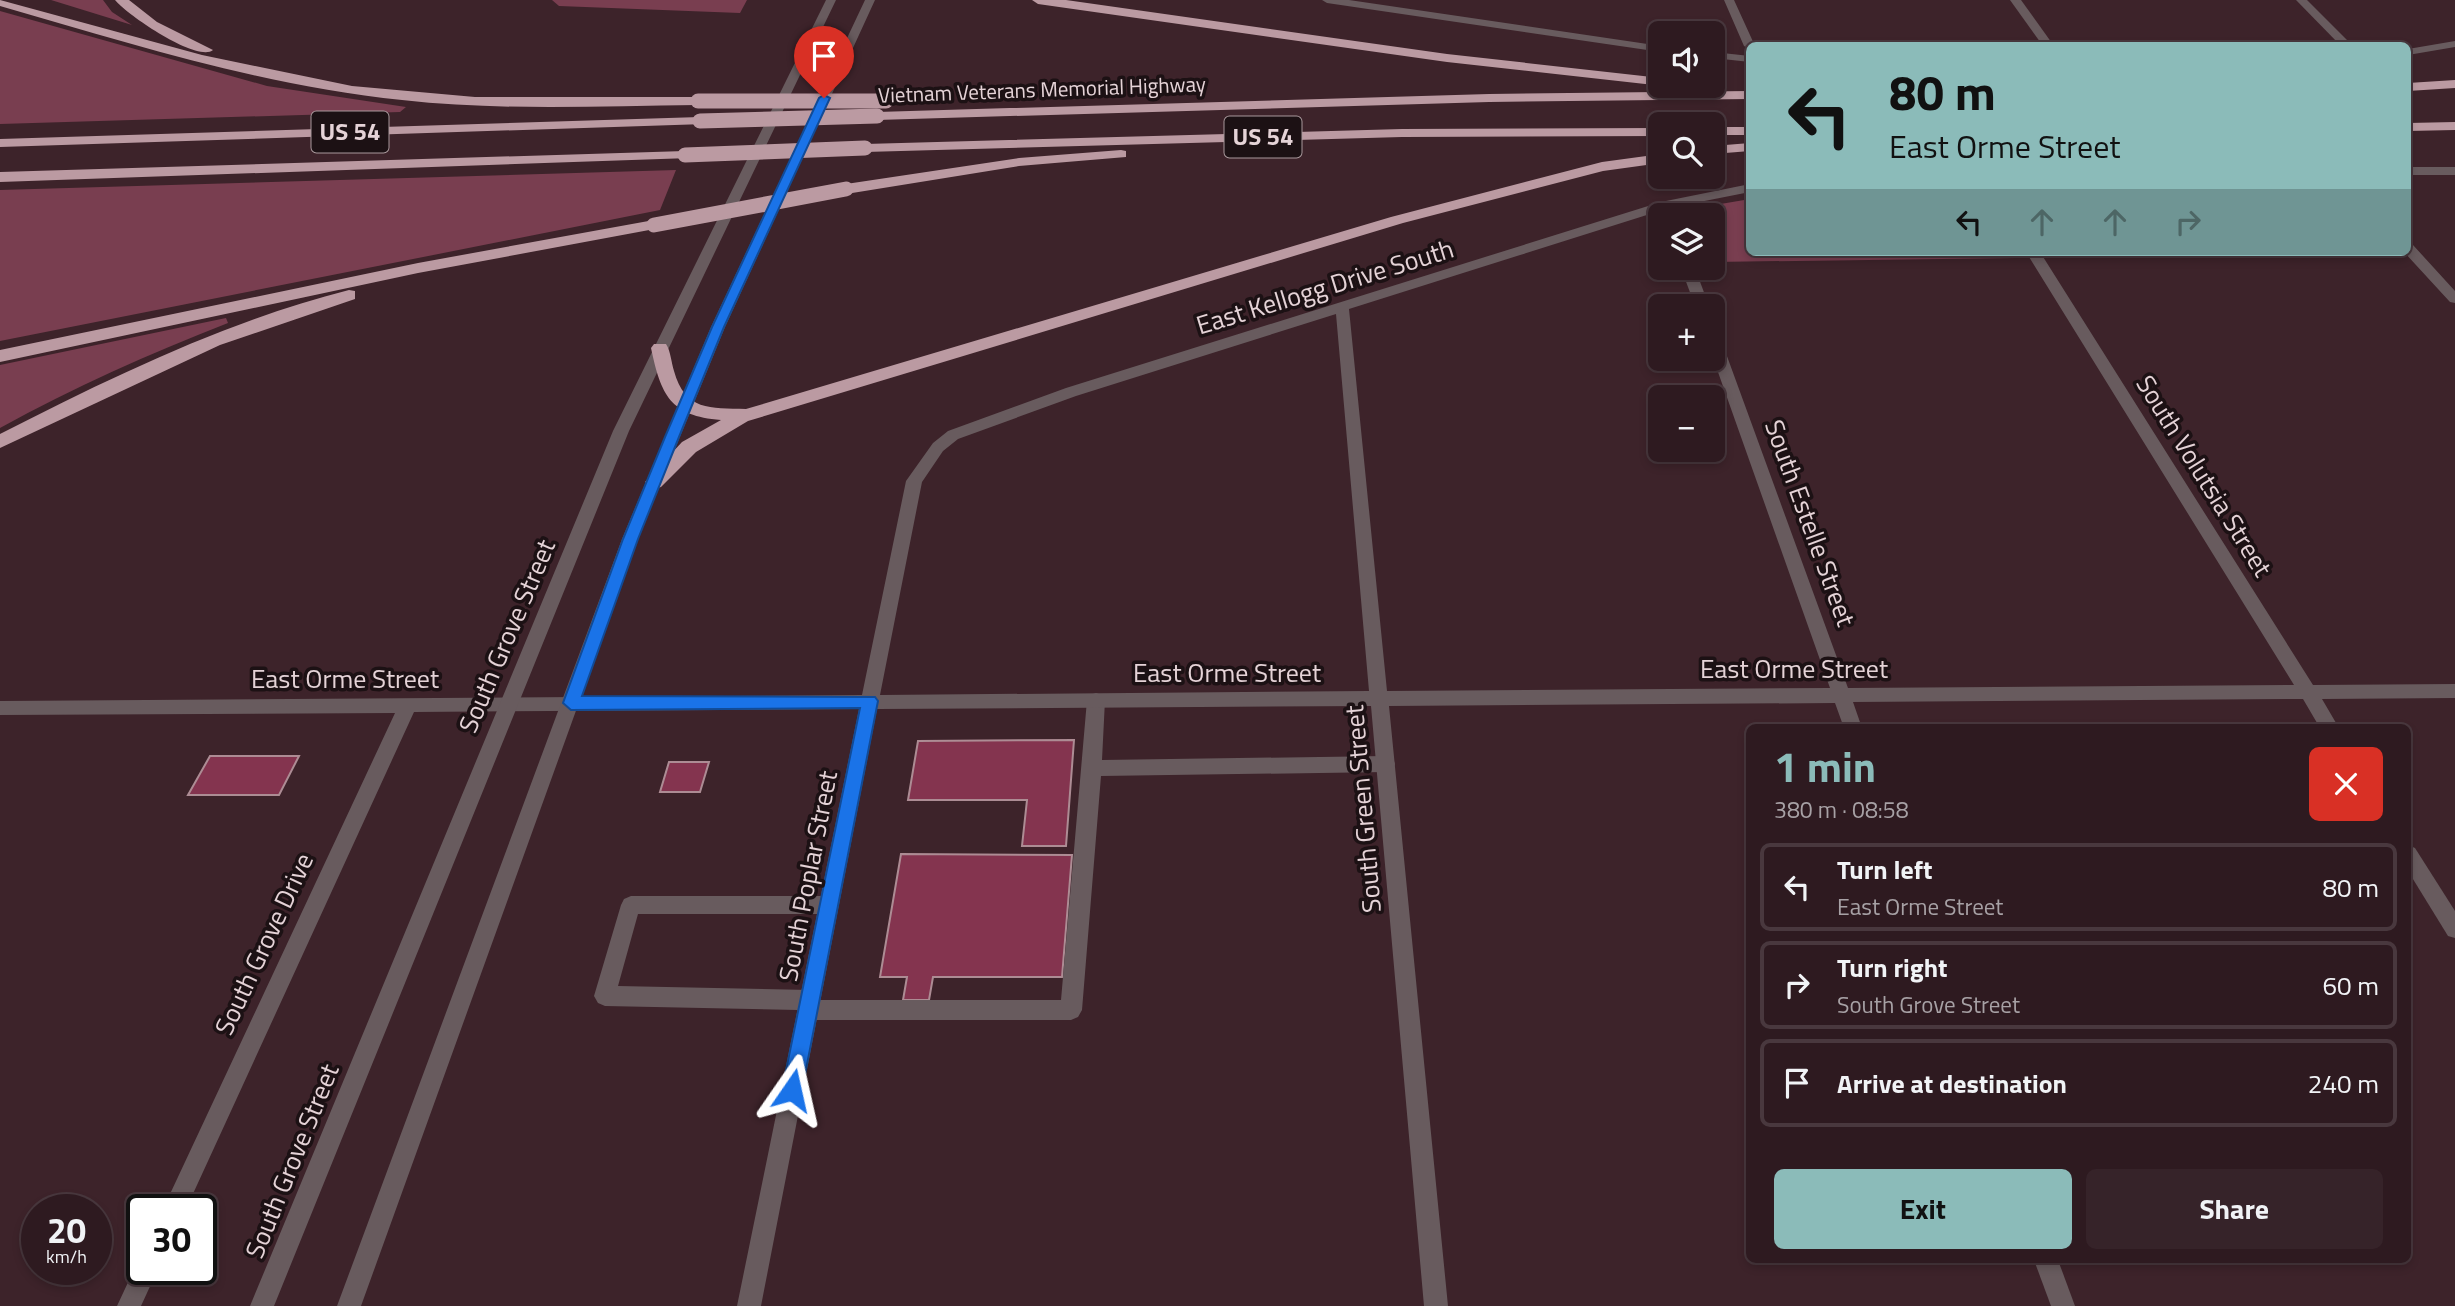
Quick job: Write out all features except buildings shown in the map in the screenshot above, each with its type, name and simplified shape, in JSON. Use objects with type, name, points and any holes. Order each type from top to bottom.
[{"type":"highway","points":[[121,0],[152,25],[243,66]]},
{"type":"highway","points":[[1038,0],[1447,58],[1648,81]]},
{"type":"highway","points":[[0,2],[184,55],[330,86],[401,96],[470,100],[886,101],[1127,108]]},
{"type":"highway","points":[[2411,86],[2455,84]]},
{"type":"highway","points":[[1725,87],[1746,88]]},
{"type":"highway","points":[[2411,93],[2455,93]]},
{"type":"highway","name":"Vietnam Veterans Memorial Highway","points":[[0,143],[1127,108],[1576,96],[1746,95]]},
{"type":"highway","points":[[2411,127],[2455,126]]},
{"type":"highway","points":[[1725,131],[1746,131]]},
{"type":"highway","name":"US 54","points":[[0,177],[1402,133],[1648,132]]},
{"type":"highway","points":[[0,356],[418,268],[512,253],[846,189],[1019,162],[1402,133]]},
{"type":"highway","points":[[1725,149],[1746,147]]},
{"type":"highway","points":[[653,482],[689,447],[746,415],[1397,220],[1602,167],[1648,160]]},
{"type":"highway","points":[[0,442],[181,354],[261,323],[344,297],[512,253]]},
{"type":"highway","points":[[660,348],[666,382],[684,408],[710,415],[746,415]]},
{"type":"street","name":"South Grove Street","points":[[262,1306],[621,431],[831,0]]},
{"type":"street","points":[[349,1306],[653,482],[718,327],[870,0]]},
{"type":"street","points":[[1327,0],[1648,47]]},
{"type":"street","points":[[1445,0],[1448,17]]},
{"type":"street","points":[[1729,0],[1748,42]]},
{"type":"street","points":[[2015,0],[2046,42]]},
{"type":"street","points":[[2301,0],[2344,42]]},
{"type":"street","points":[[2411,51],[2455,44]]},
{"type":"street","points":[[1725,56],[1746,59]]},
{"type":"street","points":[[2411,171],[2455,171]]},
{"type":"street","name":"East Kellogg Drive South","points":[[1694,203],[1746,189]]},
{"type":"street","name":"East Kellogg Drive South","points":[[928,461],[938,447],[953,435],[1020,409],[1342,307],[1648,216]]},
{"type":"street","points":[[2411,251],[2455,299]]},
{"type":"street","name":"South Volutsia Street","points":[[2036,256],[2328,724]]},
{"type":"street","name":"South Green Street","points":[[1342,307],[1436,1306]]},
{"type":"street","name":"South Estelle Street","points":[[1725,371],[1852,724]]},
{"type":"street","name":"South Poplar Street","points":[[749,1306],[914,481],[928,461]]},
{"type":"street","name":"East Orme Street","points":[[0,708],[2455,691]]},
{"type":"street","points":[[829,905],[631,905],[605,996],[809,1005],[1071,1010],[1096,700]]},
{"type":"street","name":"South Grove Drive","points":[[181,1194],[408,705]]},
{"type":"street","points":[[1092,768],[1385,764]]},
{"type":"street","points":[[2411,859],[2455,929]]},
{"type":"street","points":[[2047,1263],[2063,1306]]},
{"type":"street","points":[[129,1306],[139,1285]]},
{"type":"shaded area","points":[[51,0],[103,0],[112,12],[132,25]]},
{"type":"shaded area","points":[[552,0],[747,0],[740,13],[559,6]]},
{"type":"shaded area","points":[[0,11],[267,86],[406,107],[400,112],[0,124]]},
{"type":"shaded area","points":[[676,170],[660,210],[0,341],[0,190]]},
{"type":"shaded area","points":[[1746,200],[1746,256],[2016,258],[1725,262],[1725,203]]},
{"type":"shaded area","points":[[226,318],[228,323],[112,372],[0,428],[0,365]]},
{"type":"route","points":[[792,1090],[869,701],[571,703],[630,539],[672,437],[718,327],[824,98]]}]
